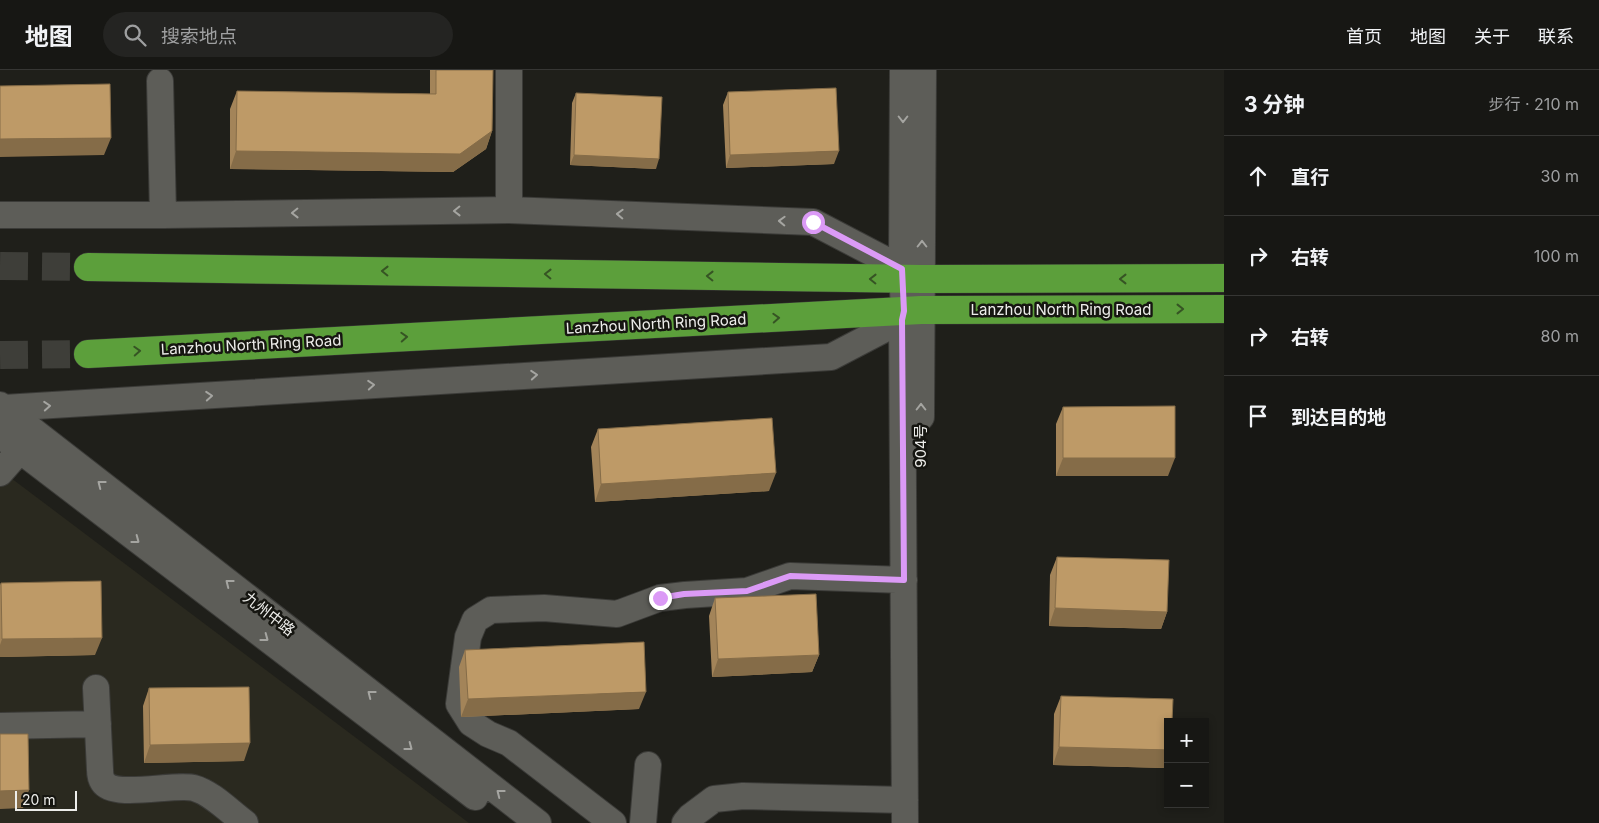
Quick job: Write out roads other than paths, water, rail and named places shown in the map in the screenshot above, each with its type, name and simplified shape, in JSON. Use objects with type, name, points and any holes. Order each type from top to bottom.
[{"type":"highway","name":"Lanzhou North Ring Road","points":[[88,267],[1224,278]]},
{"type":"highway","name":"Lanzhou North Ring Road","points":[[88,354],[909,314],[1224,309]]},
{"type":"street","points":[[509,70],[509,210]]},
{"type":"street","points":[[903,70],[908,276]]},
{"type":"street","name":"904号","points":[[919,823],[908,276],[923,70]]},
{"type":"street","points":[[160,81],[163,215]]},
{"type":"street","points":[[0,215],[163,215],[509,210],[813,222],[908,276]]},
{"type":"street","points":[[1,408],[832,357],[909,314]]},
{"type":"street","points":[[685,823],[714,799],[743,796],[905,811],[904,580],[909,314]]},
{"type":"street","name":"九州中路","points":[[1,408],[36,432],[538,823]]},
{"type":"street","points":[[0,473],[9,444],[36,432]]},
{"type":"street","points":[[9,444],[510,823]]},
{"type":"street","points":[[613,823],[508,743],[471,723],[459,704],[468,637],[475,620],[491,610],[544,608],[617,614],[660,598],[684,594],[747,591],[790,576],[904,580]]},
{"type":"street","points":[[96,688],[100,770],[103,782],[110,788],[194,788],[245,823]]},
{"type":"street","points":[[0,726],[98,724]]},
{"type":"street","points":[[643,823],[648,765]]},
{"type":"tunnel","points":[[0,266],[88,267]]},
{"type":"tunnel","points":[[0,355],[88,354]]}]
